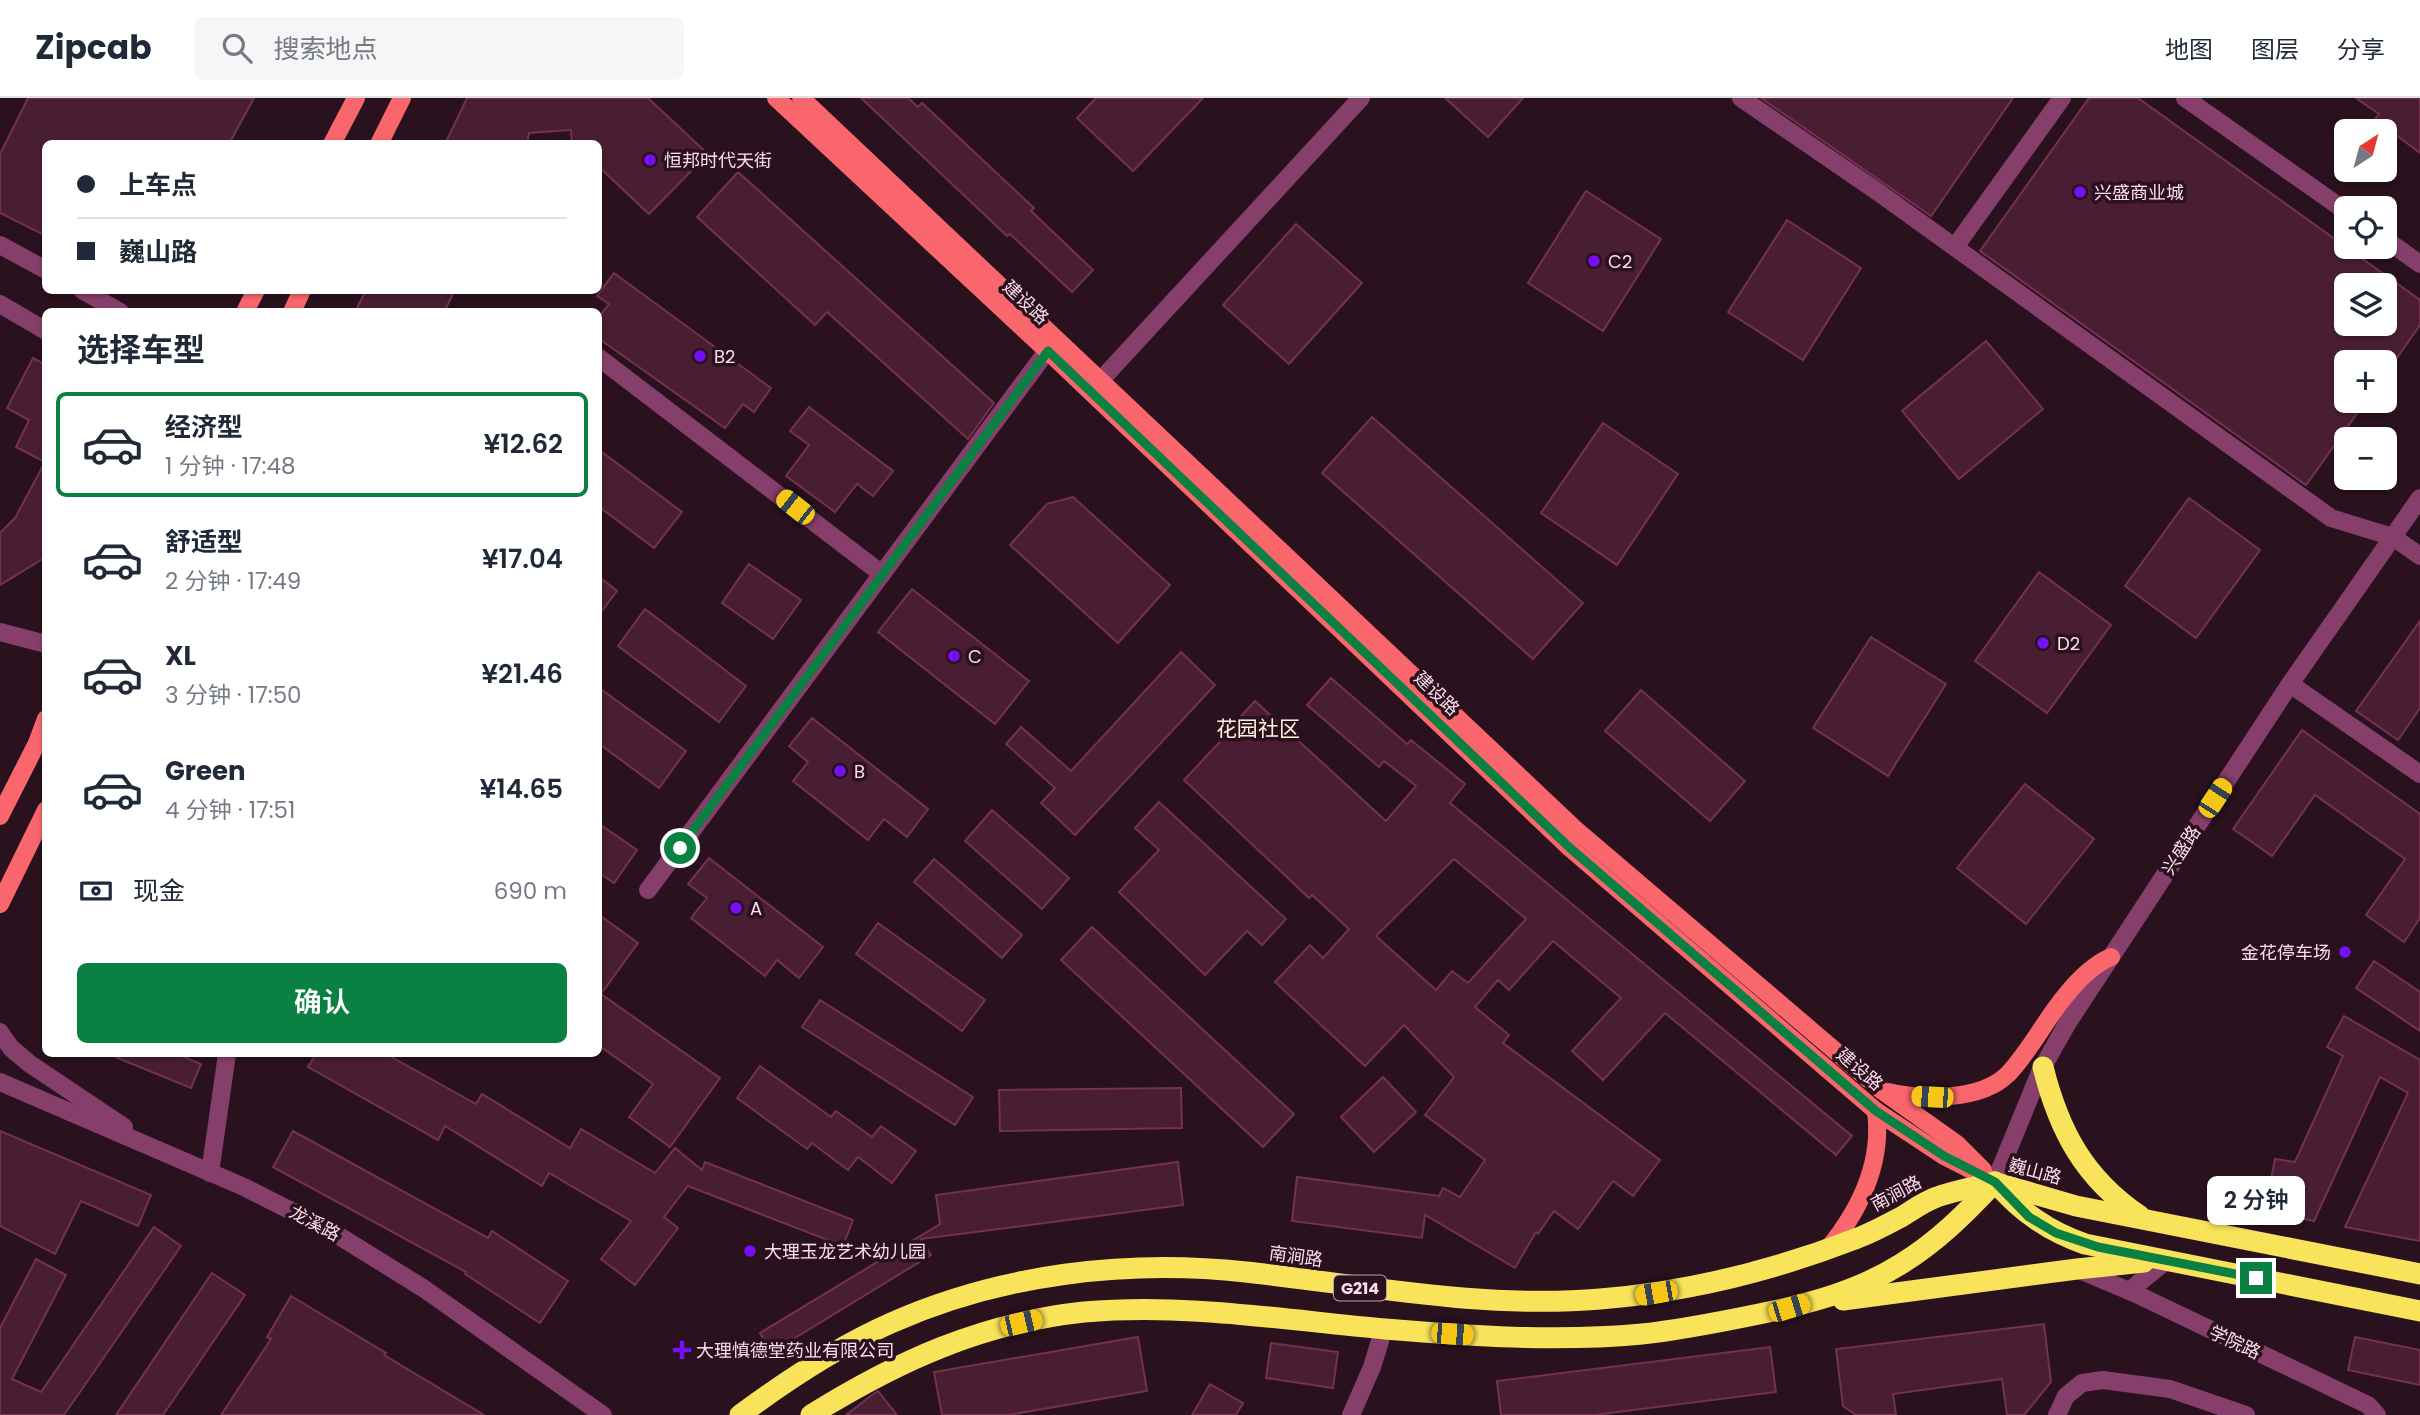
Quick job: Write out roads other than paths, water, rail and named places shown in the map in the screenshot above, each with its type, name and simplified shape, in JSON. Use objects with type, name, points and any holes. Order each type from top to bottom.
[{"type":"highway","points":[[2042,1067],[2059,1120],[2086,1167],[2103,1186],[2144,1219]]},
{"type":"highway","name":"巍山路","points":[[1995,1182],[2076,1206],[2420,1274]]},
{"type":"highway","name":"巍山路","points":[[1995,1182],[2029,1217],[2056,1233],[2085,1244],[2420,1311]]},
{"type":"highway","name":"南涧路","points":[[740,1415],[810,1366],[891,1323],[957,1298],[1035,1279],[1123,1268],[1193,1268],[1245,1272],[1389,1292],[1510,1302],[1555,1302],[1640,1295],[1742,1274],[1826,1250],[1860,1237],[1935,1197],[1995,1182]]},
{"type":"highway","name":"G214","points":[[811,1415],[896,1365],[946,1344],[995,1329],[1058,1316],[1128,1310],[1189,1309],[1384,1328],[1530,1338],[1620,1335],[1693,1327],[1789,1308],[1850,1289],[1899,1265],[1945,1233],[1995,1182]]},
{"type":"highway","points":[[1789,1308],[2077,1269],[2166,1260]]},
{"type":"highway","points":[[1384,1328],[1389,1292]]},
{"type":"main road","points":[[334,140],[356,98]]},
{"type":"main road","points":[[381,140],[402,98]]},
{"type":"main road","name":"建设路","points":[[776,98],[1048,351],[1570,848],[1876,1111],[1944,1156],[1995,1182]]},
{"type":"main road","name":"建设路","points":[[801,98],[1575,828],[1881,1090],[1958,1144],[1995,1182]]},
{"type":"main road","points":[[0,816],[42,730]]},
{"type":"main road","points":[[1,905],[42,818]]},
{"type":"main road","points":[[1881,1090],[1916,1096],[1948,1096],[1975,1092],[1998,1082],[2017,1064],[2075,984],[2093,967],[2111,957]]},
{"type":"main road","points":[[1826,1250],[1853,1216],[1870,1180],[1877,1144],[1876,1111]]},
{"type":"street","points":[[1100,381],[1361,98]]},
{"type":"street","points":[[1741,98],[1955,247],[2331,518],[2393,537],[2420,556]]},
{"type":"street","points":[[1955,247],[2062,98]]},
{"type":"street","points":[[2185,98],[2334,203]]},
{"type":"street","points":[[0,246],[42,269]]},
{"type":"street","points":[[2397,248],[2420,264]]},
{"type":"street","points":[[89,294],[113,308]]},
{"type":"street","points":[[0,304],[42,329]]},
{"type":"street","points":[[649,890],[1048,351]]},
{"type":"street","points":[[602,359],[882,574]]},
{"type":"street","name":"兴盛路","points":[[1995,1182],[2042,1067],[2067,1024],[2290,684],[2420,498]]},
{"type":"street","points":[[0,632],[42,643]]},
{"type":"street","points":[[2290,684],[2420,774]]},
{"type":"street","points":[[0,1032],[11,1048],[30,1064],[156,1149]]},
{"type":"street","points":[[210,1173],[228,1057]]},
{"type":"street","name":"龙溪路","points":[[0,1082],[285,1207],[369,1253],[603,1415]]},
{"type":"street","points":[[2134,1293],[2135,1286],[2166,1260]]},
{"type":"street","name":"学院路","points":[[2077,1269],[2134,1293],[2368,1405],[2377,1415]]},
{"type":"street","points":[[1351,1415],[1372,1367],[1384,1328]]},
{"type":"street","points":[[2057,1415],[2066,1396],[2082,1383],[2103,1380],[2170,1389],[2246,1415]]},
{"type":"place","name":"恒邦时代天街","points":[[650,160]]},
{"type":"place","name":"兴盛商业城","points":[[2080,192]]},
{"type":"place","name":"C2","points":[[1594,261]]},
{"type":"place","name":"B2","points":[[700,356]]},
{"type":"place","name":"D2","points":[[2043,643]]},
{"type":"place","name":"C","points":[[954,656]]},
{"type":"place","name":"B","points":[[840,771]]},
{"type":"place","name":"A","points":[[736,908]]},
{"type":"place","name":"金花停车场","points":[[2345,952]]},
{"type":"place","name":"大理玉龙艺术幼儿园","points":[[750,1251]]},
{"type":"place","name":"大理慎德堂药业有限公司","points":[[682,1350]]},
{"type":"district","name":"花园社区","points":[[1258,728]]}]
